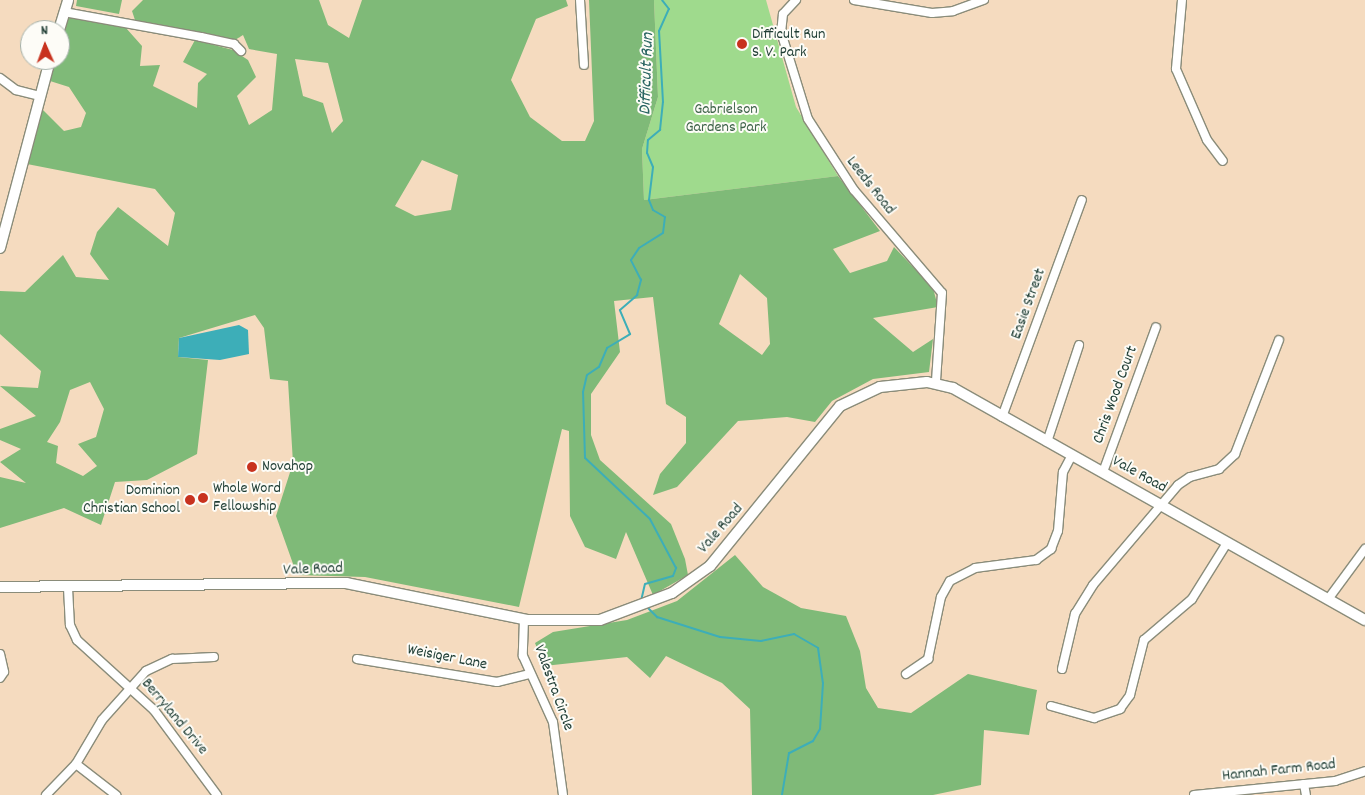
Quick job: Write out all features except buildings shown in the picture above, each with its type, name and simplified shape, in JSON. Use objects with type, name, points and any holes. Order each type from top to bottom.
[{"type":"main road","points":[[60,20],[64,4]]},
{"type":"main road","points":[[0,248],[47,70]]},
{"type":"main road","name":"Vale Road","points":[[0,587],[68,588],[346,583],[524,619],[585,622],[639,608],[672,593],[724,551],[840,406],[880,387],[936,382],[1103,472],[1365,620]]},
{"type":"street","points":[[580,0],[584,65]]},
{"type":"street","name":"Leeds Road","points":[[796,0],[783,14],[781,32],[808,119],[858,196],[942,293],[936,382]]},
{"type":"street","points":[[854,0],[937,13],[984,0]]},
{"type":"street","points":[[1182,0],[1176,69],[1207,140],[1223,161]]},
{"type":"street","points":[[64,4],[230,43],[241,51]]},
{"type":"street","points":[[0,78],[16,90],[40,96]]},
{"type":"street","name":"Easie Street","points":[[1002,417],[1082,200]]},
{"type":"street","name":"Chris Wood Court","points":[[1103,472],[1156,327]]},
{"type":"street","points":[[1062,669],[1079,605],[1184,480],[1219,469],[1236,454],[1279,340]]},
{"type":"street","points":[[1047,442],[1079,345]]},
{"type":"street","points":[[906,674],[928,660],[941,597],[950,581],[975,568],[1036,560],[1051,549],[1058,531],[1063,472],[1072,455]]},
{"type":"street","points":[[1051,706],[1094,718],[1120,709],[1130,695],[1144,640],[1192,599],[1227,543]]},
{"type":"street","points":[[1329,598],[1365,549]]},
{"type":"street","name":"Berryland Drive","points":[[68,588],[70,625],[77,640],[131,686],[166,725],[217,795]]},
{"type":"street","name":"Valestra Circle","points":[[524,619],[522,649],[530,674],[553,722],[563,795]]},
{"type":"street","points":[[0,654],[4,672],[0,678]]},
{"type":"street","points":[[46,795],[76,764],[94,732],[131,686],[162,662],[214,657]]},
{"type":"street","name":"Weisiger Lane","points":[[357,659],[497,682],[530,674]]},
{"type":"street","points":[[76,764],[116,795]]},
{"type":"street","name":"Hannah Farm Road","points":[[1194,795],[1304,784],[1365,771]]},
{"type":"street","points":[[1304,784],[1306,795]]},
{"type":"green space","points":[[77,0],[122,0],[119,14],[76,6]]},
{"type":"green space","points":[[143,0],[319,0],[328,25],[349,38],[362,0],[566,0],[568,6],[536,19],[511,80],[530,117],[562,141],[585,141],[594,121],[589,0],[654,0],[658,97],[642,149],[644,200],[838,176],[880,231],[833,249],[850,273],[887,261],[894,247],[933,288],[938,307],[873,318],[913,352],[933,339],[929,372],[873,379],[832,401],[815,422],[787,417],[738,421],[677,487],[653,495],[660,474],[686,443],[686,417],[666,404],[653,297],[614,301],[620,352],[591,394],[591,435],[600,460],[671,524],[685,559],[688,575],[653,595],[626,532],[616,559],[585,547],[570,516],[569,431],[562,429],[519,607],[365,577],[297,575],[276,516],[293,463],[288,381],[270,379],[264,328],[255,315],[179,338],[178,357],[208,360],[197,454],[147,480],[115,482],[101,525],[64,508],[0,528],[0,477],[26,483],[0,462],[21,449],[0,440],[0,429],[36,416],[0,386],[38,388],[41,371],[0,334],[0,291],[25,292],[63,255],[76,277],[109,280],[90,254],[97,232],[118,207],[168,246],[175,213],[155,189],[27,164],[42,109],[64,131],[81,127],[86,113],[69,87],[50,81],[53,70],[70,70],[70,20],[67,20],[67,17],[126,28],[142,46],[140,66],[160,65],[153,86],[197,108],[198,83],[207,74],[183,62],[195,40],[233,50],[248,60],[256,77],[237,96],[249,125],[272,110],[277,54],[249,49],[243,35],[235,40],[135,20],[132,11]],"holes":[[[295,59],[328,63],[343,121],[332,133],[323,103],[303,96]],[[422,160],[458,175],[451,210],[415,216],[395,206]],[[740,274],[767,298],[770,344],[762,355],[719,324]],[[90,382],[104,409],[96,437],[78,444],[97,466],[83,476],[56,463],[58,446],[47,442],[60,422],[70,390]]]},
{"type":"green space","name":"Gabrielson Gardens Park","points":[[654,0],[766,0],[796,107],[838,176],[644,200],[642,149],[658,97]]},
{"type":"green space","points":[[735,555],[763,587],[801,608],[846,616],[860,651],[866,688],[878,708],[911,713],[968,674],[1037,690],[1029,735],[984,730],[981,785],[933,795],[752,795],[750,709],[722,683],[666,656],[650,678],[627,657],[544,666],[535,643],[553,632],[627,620],[677,601]]},
{"type":"water","points":[[239,325],[248,330],[249,354],[220,360],[178,357],[179,338]]},
{"type":"waterway","name":"Difficult Run","points":[[641,601],[645,584],[673,576],[676,568],[650,519],[585,458],[583,392],[587,375],[599,367],[607,348],[630,334],[620,310],[637,295],[641,280],[631,260],[639,248],[663,233],[665,217],[653,210],[649,200],[653,167],[647,153],[648,140],[660,130],[663,102],[659,31],[669,9],[662,0]]},
{"type":"waterway","name":"Difficult Run","points":[[646,606],[657,617],[720,637],[761,641],[794,634],[818,648],[823,683],[820,729],[813,741],[789,753],[782,795]]},
{"type":"place","name":"Difficult Run S. V. Park","points":[[742,44]]},
{"type":"place","name":"Novahop","points":[[252,467]]},
{"type":"place","name":"Whole Word Fellowship","points":[[203,498]]},
{"type":"place","name":"Dominion Christian School","points":[[190,500]]}]
